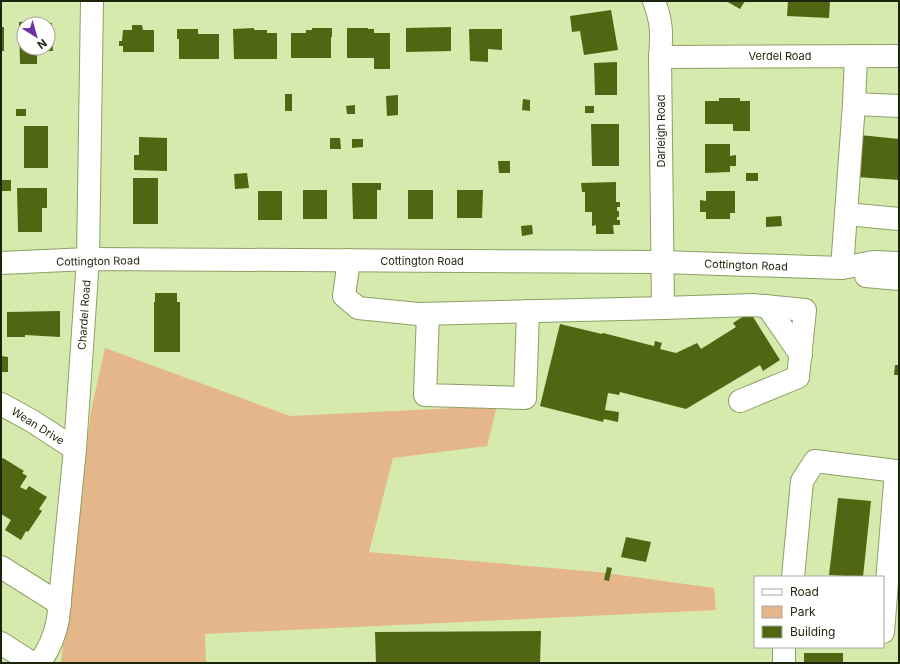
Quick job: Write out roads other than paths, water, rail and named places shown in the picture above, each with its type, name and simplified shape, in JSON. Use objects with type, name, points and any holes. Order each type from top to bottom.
[{"type":"street","name":"Chardel Road","points":[[39,663],[50,648],[55,634],[60,604],[75,450],[88,259],[92,1]]},
{"type":"street","name":"Darleigh Road","points":[[654,1],[660,17],[662,36],[660,57],[663,308]]},
{"type":"street","points":[[842,268],[856,56]]},
{"type":"street","name":"Verdel Road","points":[[660,57],[899,56]]},
{"type":"street","points":[[854,104],[899,106]]},
{"type":"street","points":[[846,214],[899,219]]},
{"type":"street","name":"Cottington Road","points":[[1,263],[88,259],[349,260],[662,262],[842,268],[873,262],[899,263]]},
{"type":"street","points":[[349,260],[344,296],[358,308],[418,314],[753,305],[805,310],[798,377],[740,401]]},
{"type":"street","name":"Cottington Road","points":[[842,268],[870,277],[899,279]]},
{"type":"street","points":[[767,306],[800,355]]},
{"type":"street","points":[[428,314],[425,395],[525,398],[528,311]]},
{"type":"street","name":"Wean Drive","points":[[1,404],[32,421],[75,450]]},
{"type":"street","points":[[793,576],[802,481],[815,461],[896,471],[883,569]]},
{"type":"street","points":[[1,567],[60,604]]},
{"type":"street","points":[[884,636],[899,636]]},
{"type":"street","points":[[1,643],[32,663]]},
{"type":"street","points":[[784,648],[784,663]]}]
